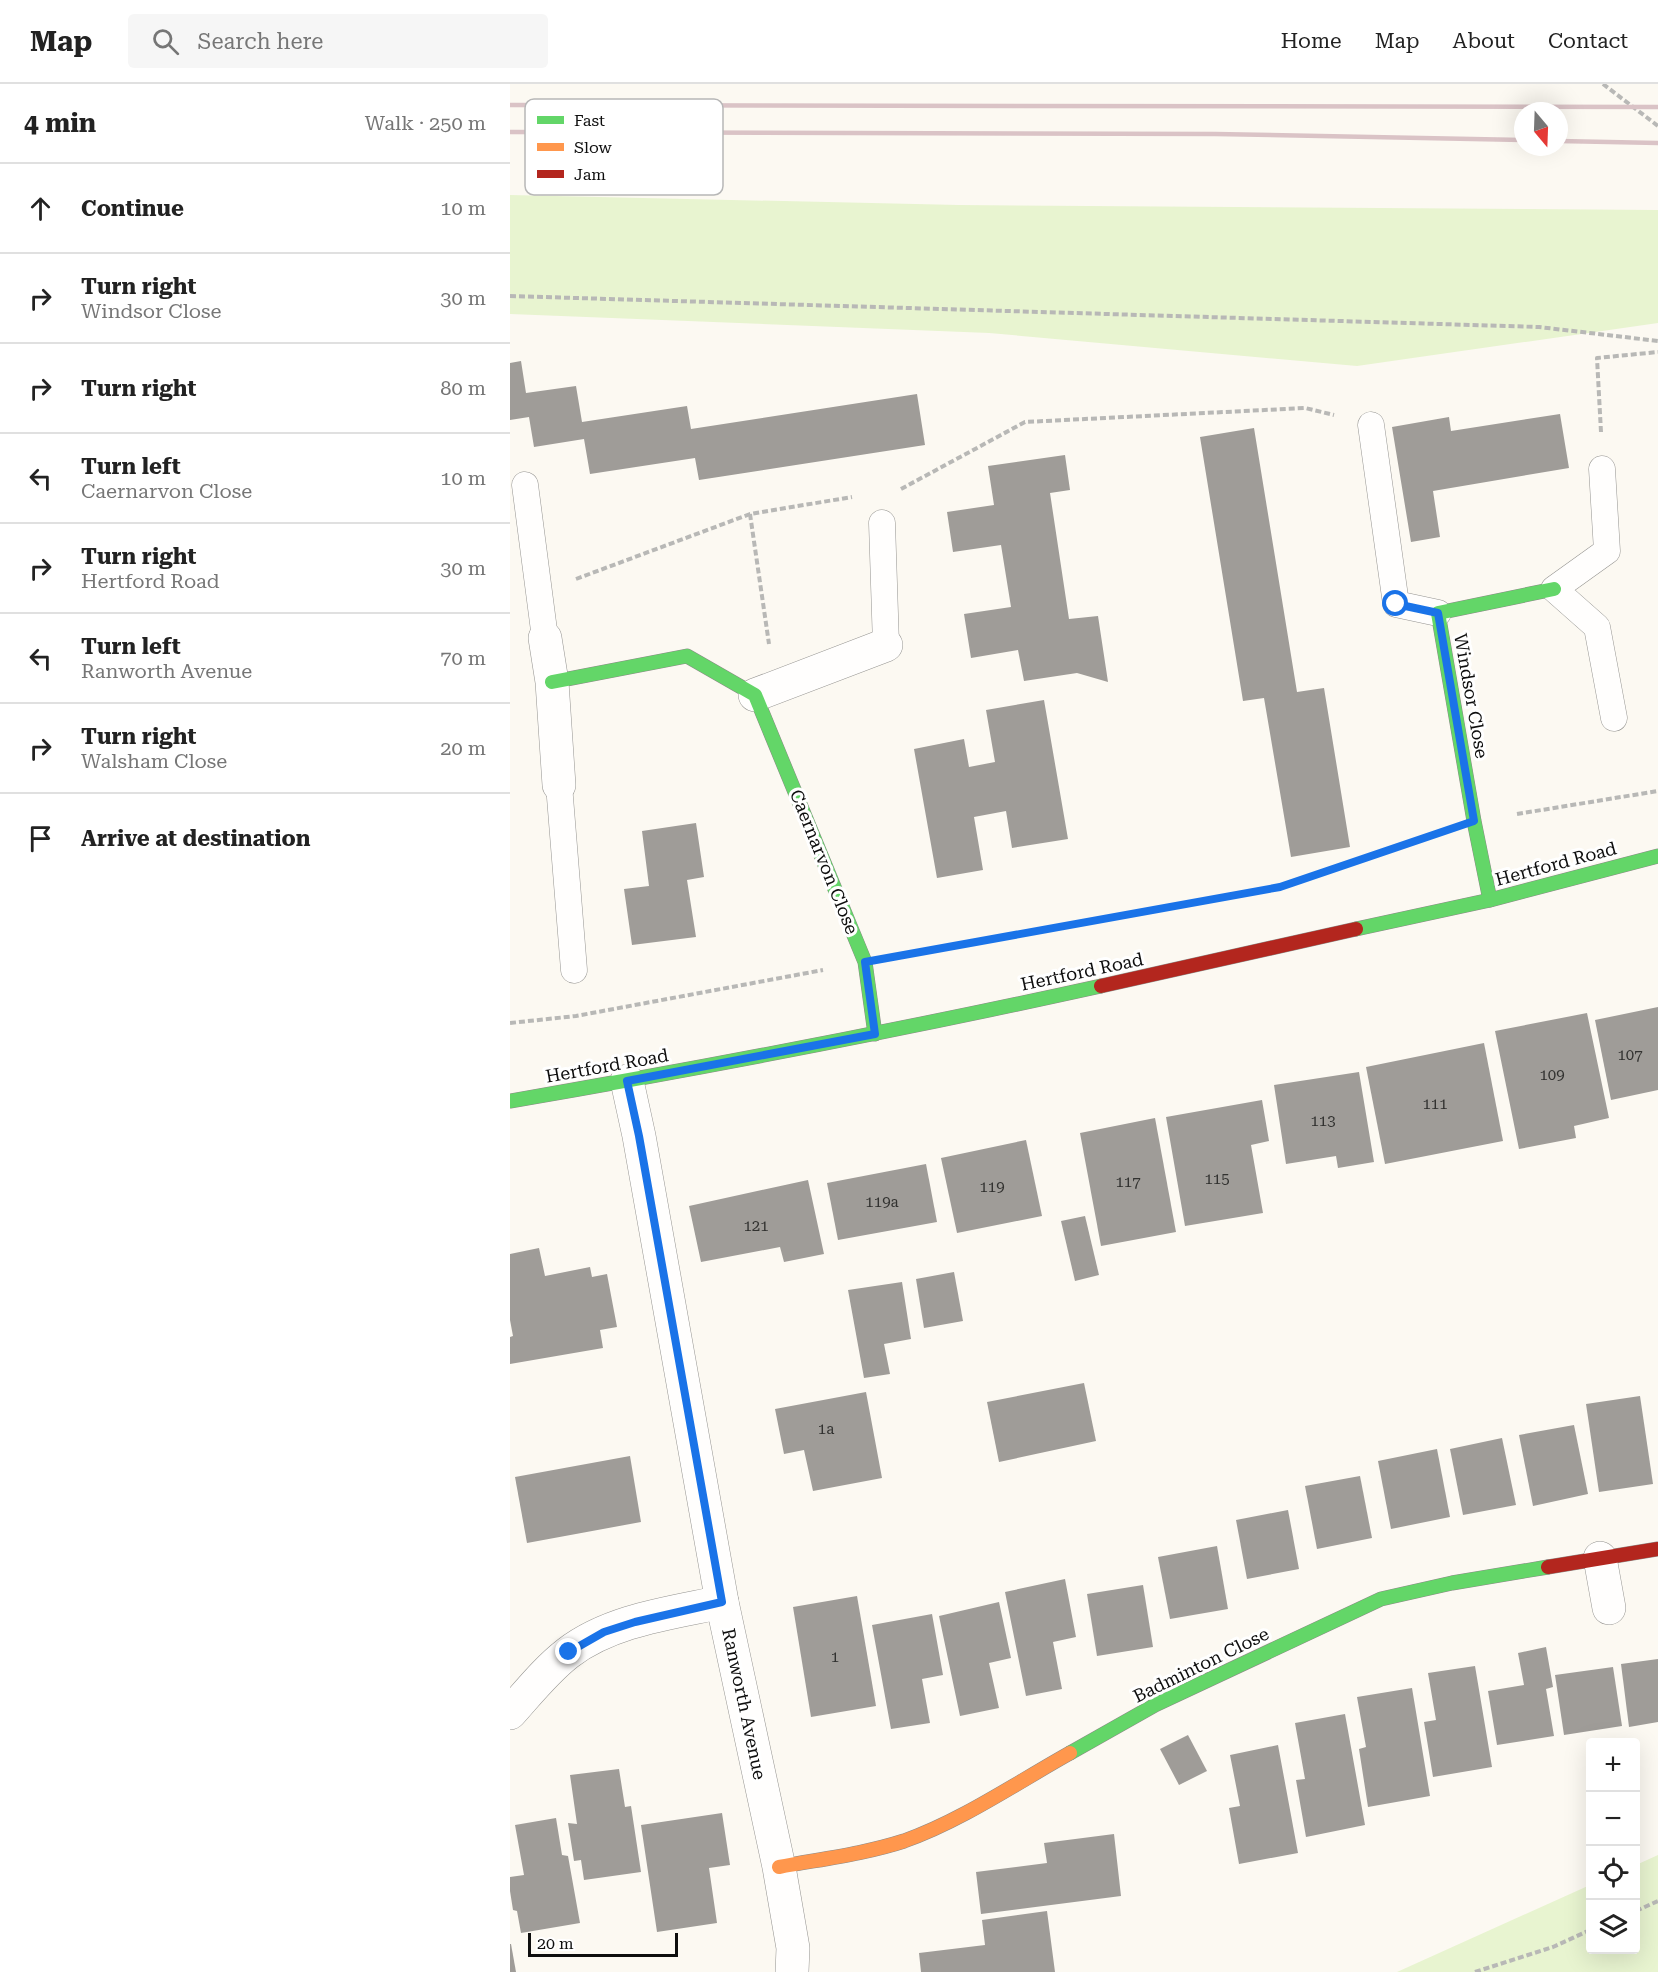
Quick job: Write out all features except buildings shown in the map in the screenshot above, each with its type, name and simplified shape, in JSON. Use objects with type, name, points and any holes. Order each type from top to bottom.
[{"type":"street","name":"Windsor Close","points":[[1490,900],[1438,613],[1554,589]]},
{"type":"street","points":[[545,638],[552,682],[559,785]]},
{"type":"street","points":[[552,682],[687,656],[765,691],[886,645]]},
{"type":"street","name":"Caernarvon Close","points":[[765,691],[865,962],[875,1034]]},
{"type":"street","name":"Hertford Road","points":[[510,1101],[945,1020],[1490,900],[1658,856]]},
{"type":"street","name":"Ranworth Avenue","points":[[627,1081],[639,1136],[722,1602],[779,1867],[793,1948],[792,1972]]},
{"type":"street","name":"Badminton Close","points":[[779,1867],[876,1849],[906,1840],[948,1822],[1155,1706],[1381,1599],[1452,1583],[1658,1549]]},
{"type":"street","points":[[1600,1558],[1610,1608]]},
{"type":"street","points":[[510,1713],[543,1676],[569,1652],[604,1632],[635,1622],[722,1602]]},
{"type":"lane","points":[[1371,425],[1396,604],[1438,613]]},
{"type":"lane","points":[[1602,469],[1607,551],[1554,589],[1597,627],[1614,718]]},
{"type":"lane","points":[[525,485],[545,638]]},
{"type":"lane","points":[[882,523],[886,645]]},
{"type":"lane","points":[[559,785],[574,970]]},
{"type":"path","points":[[1603,84],[1658,126]]},
{"type":"path","points":[[510,296],[1539,327],[1658,341]]},
{"type":"path","points":[[1602,469],[1598,358],[1658,352]]},
{"type":"path","points":[[897,490],[905,489],[1025,422],[1305,408],[1371,425]]},
{"type":"path","points":[[539,594],[750,514],[859,496]]},
{"type":"path","points":[[750,514],[765,691]]},
{"type":"path","points":[[510,1023],[576,1016],[1280,887],[1474,821],[1658,791]]},
{"type":"path","points":[[1640,1909],[1658,1901]]},
{"type":"path","points":[[1475,1972],[1553,1947],[1586,1932]]},
{"type":"green space","points":[[510,195],[959,205],[1658,210],[1658,323],[1357,366],[989,333],[510,314]]},
{"type":"green space","points":[[1658,1855],[1658,1972],[1397,1972],[1586,1887],[1586,1954],[1640,1954],[1640,1863]]},
{"type":"railway","points":[[510,105],[525,105]]},
{"type":"railway","points":[[723,105],[1658,107]]},
{"type":"railway","points":[[510,132],[525,132]]},
{"type":"railway","points":[[723,133],[1215,134],[1514,140]]},
{"type":"railway","points":[[1568,141],[1658,143]]},
{"type":"traffic: fast","points":[[1490,900],[1438,613],[1554,589]]},
{"type":"traffic: fast","points":[[552,682],[687,656],[755,695],[865,962],[875,1034]]},
{"type":"traffic: fast","points":[[1356,929],[1490,900],[1658,856]]},
{"type":"traffic: fast","points":[[510,1101],[806,1047],[1101,986]]},
{"type":"traffic: fast","points":[[1070,1753],[1155,1705],[1381,1599],[1452,1583],[1548,1567]]},
{"type":"traffic: slow","points":[[779,1867],[874,1849],[925,1833],[968,1812],[1070,1753]]},
{"type":"traffic: jam","points":[[1101,986],[1356,929]]},
{"type":"traffic: jam","points":[[1548,1567],[1658,1549]]},
{"type":"route","points":[[569,1652],[604,1632],[635,1622],[722,1602],[639,1136],[627,1081],[875,1034],[865,962],[1280,887],[1474,821],[1438,613],[1396,604]]}]
